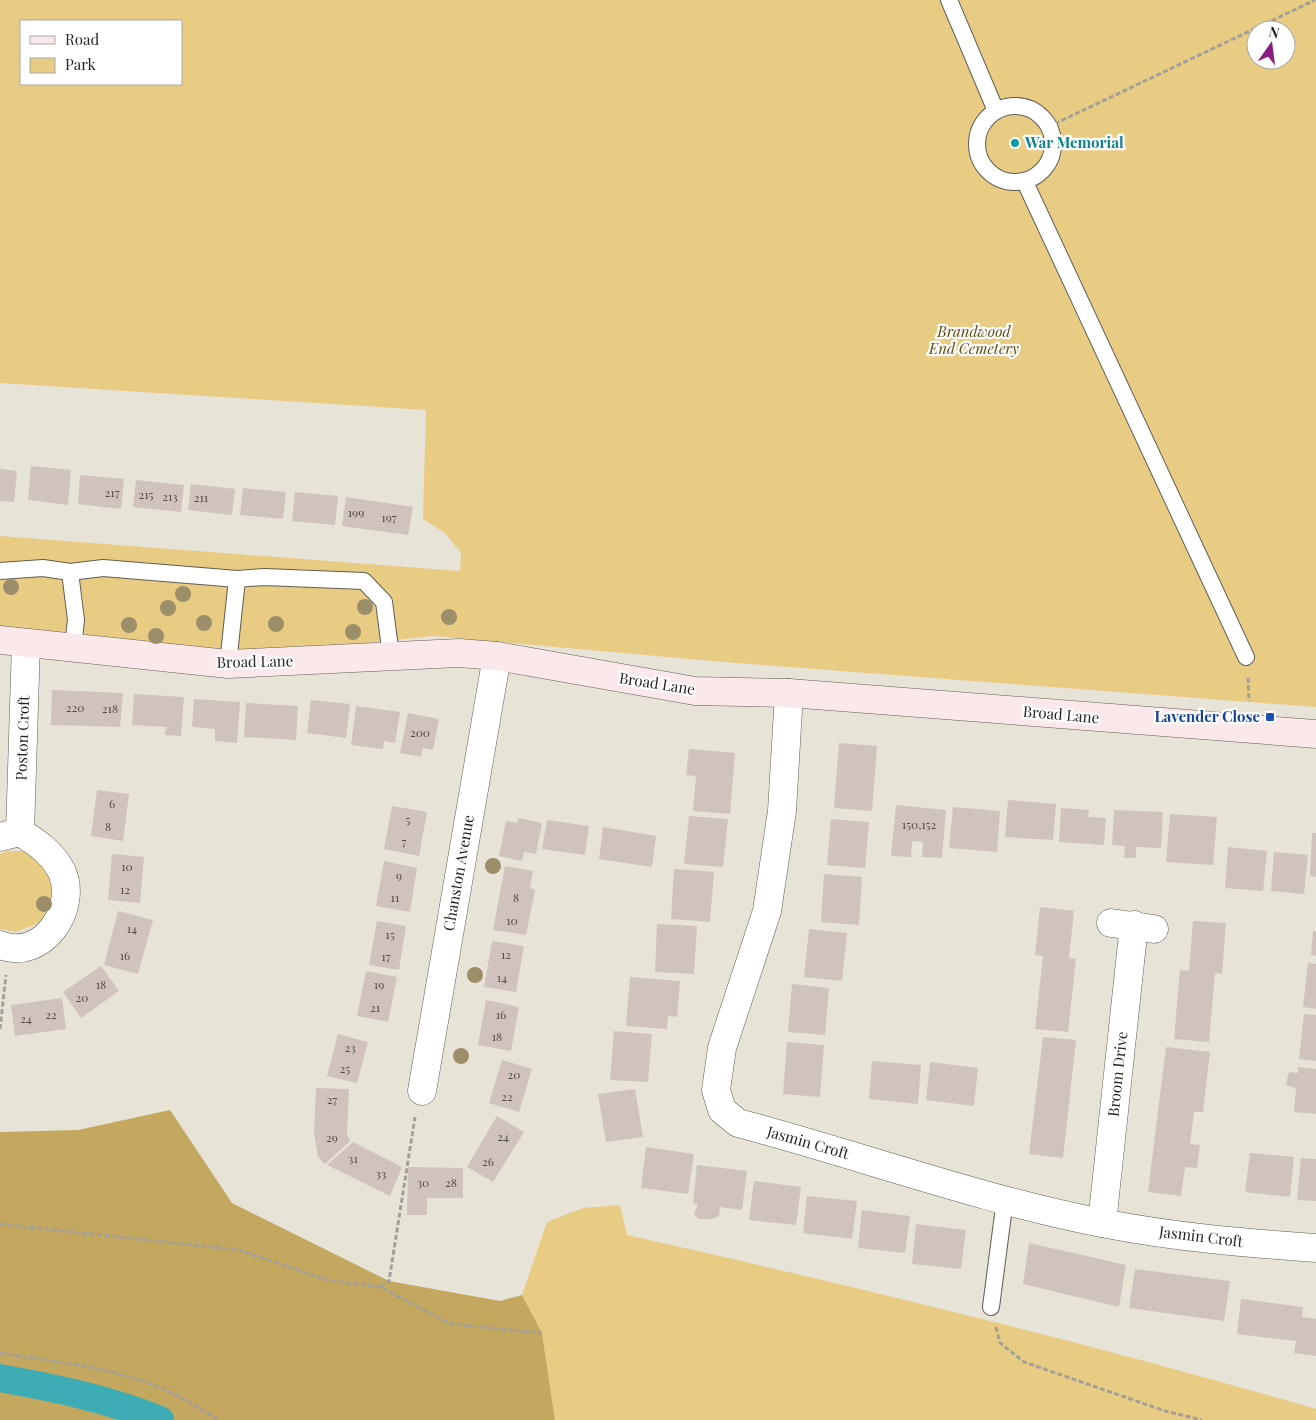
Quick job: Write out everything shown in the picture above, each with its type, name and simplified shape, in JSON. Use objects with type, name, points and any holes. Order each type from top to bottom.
[{"type":"street","name":"Broad Lane","points":[[13,642],[228,664],[459,653],[497,656],[695,691],[789,694],[1316,734]]},
{"type":"street","name":"Poston Croft","points":[[5,947],[32,945],[52,932],[64,910],[66,889],[61,871],[44,847],[10,835],[13,642]]},
{"type":"street","name":"Chanston Avenue","points":[[422,1091],[497,656]]},
{"type":"street","name":"Jasmin Croft","points":[[789,694],[782,811],[767,911],[722,1048],[716,1090],[722,1110],[738,1123],[1005,1199],[1102,1223],[1217,1241],[1316,1248]]},
{"type":"street","name":"Broom Drive","points":[[1102,1223],[1133,926]]},
{"type":"lane","points":[[949,0],[996,111]]},
{"type":"lane","points":[[1012,106],[1030,109],[1045,120],[1053,136],[1053,150],[1048,165],[1036,177],[1025,182],[999,180],[980,162],[976,140],[982,124],[996,111],[1012,106]]},
{"type":"lane","points":[[1025,182],[1246,658]]},
{"type":"lane","points":[[0,571],[43,568],[70,572],[103,568],[237,579],[264,577],[364,580],[384,602],[391,656]]},
{"type":"lane","points":[[70,572],[76,620],[73,647]]},
{"type":"lane","points":[[228,664],[237,579]]},
{"type":"lane","points":[[991,1307],[1005,1199]]},
{"type":"path","points":[[1048,127],[1315,0]]},
{"type":"path","points":[[1246,658],[1251,729]]},
{"type":"path","points":[[0,1029],[5,947]]},
{"type":"path","points":[[380,1287],[389,1280],[414,1120],[422,1091]]},
{"type":"path","points":[[0,1224],[239,1250],[327,1280],[380,1287],[451,1324],[542,1333]]},
{"type":"path","points":[[991,1307],[1000,1343],[1024,1362],[1165,1412],[1202,1420]]},
{"type":"path","points":[[0,1353],[86,1366],[151,1384],[219,1420]]},
{"type":"green space","name":"Brandwood End Cemetery","points":[[0,0],[1316,0],[1316,707],[723,662],[434,636],[326,647],[210,651],[0,627],[0,536],[460,571],[461,553],[445,533],[423,519],[426,410],[0,383]]},
{"type":"green space","points":[[6,851],[21,851],[35,855],[49,869],[55,903],[45,919],[15,932],[0,929],[0,854]]},
{"type":"green space","points":[[620,1205],[627,1235],[887,1296],[1145,1361],[1316,1409],[1316,1420],[555,1420],[542,1333],[522,1295],[547,1222],[583,1208]]},
{"type":"shaded area","points":[[170,1110],[232,1203],[389,1281],[500,1301],[522,1295],[542,1333],[555,1420],[0,1420],[0,1132],[78,1130]]},
{"type":"building","points":[[31,466],[71,470],[68,505],[28,500]]},
{"type":"building","points":[[0,469],[17,471],[14,502],[0,501]]},
{"type":"building","points":[[80,475],[124,479],[121,509],[78,504]]},
{"type":"building","points":[[136,480],[184,485],[181,512],[133,507]]},
{"type":"building","points":[[191,484],[235,489],[232,515],[188,510]]},
{"type":"building","points":[[243,488],[286,492],[283,519],[240,515]]},
{"type":"building","points":[[295,492],[338,496],[335,525],[292,521]]},
{"type":"building","points":[[346,497],[413,507],[408,535],[342,526]]},
{"type":"building","points":[[52,690],[123,693],[120,727],[51,725]]},
{"type":"building","points":[[134,694],[184,697],[181,736],[165,735],[166,727],[132,725]]},
{"type":"building","points":[[194,699],[240,702],[237,743],[215,741],[215,729],[192,727]]},
{"type":"building","points":[[311,700],[350,704],[346,738],[307,733]]},
{"type":"building","points":[[246,703],[298,706],[296,740],[244,737]]},
{"type":"building","points":[[356,706],[400,712],[395,743],[384,741],[383,749],[351,745]]},
{"type":"building","points":[[408,713],[439,719],[433,750],[423,748],[421,757],[400,753]]},
{"type":"building","points":[[839,743],[877,746],[872,811],[834,808]]},
{"type":"building","points":[[689,749],[735,753],[730,814],[693,811],[696,776],[686,775]]},
{"type":"building","points":[[97,790],[129,794],[123,841],[91,836]]},
{"type":"building","points":[[1008,800],[1056,804],[1053,840],[1005,837]]},
{"type":"building","points":[[896,805],[946,810],[942,858],[922,857],[923,842],[912,841],[911,857],[891,856]]},
{"type":"building","points":[[392,806],[427,812],[419,856],[384,849]]},
{"type":"building","points":[[953,807],[1000,811],[997,852],[949,848]]},
{"type":"building","points":[[1061,808],[1089,810],[1088,817],[1106,818],[1104,845],[1059,842]]},
{"type":"building","points":[[1114,810],[1163,812],[1161,848],[1136,847],[1136,858],[1124,858],[1125,846],[1112,845]]},
{"type":"building","points":[[1170,814],[1217,817],[1213,865],[1166,862]]},
{"type":"building","points":[[689,816],[728,819],[723,867],[684,864]]},
{"type":"building","points":[[519,818],[542,823],[536,854],[524,852],[522,861],[499,856],[506,821],[517,823]]},
{"type":"building","points":[[831,819],[869,822],[865,868],[827,865]]},
{"type":"building","points":[[547,820],[589,826],[585,855],[542,849]]},
{"type":"building","points":[[603,827],[656,836],[652,867],[599,859]]},
{"type":"building","points":[[1312,833],[1316,833],[1316,877],[1310,876]]},
{"type":"building","points":[[1228,847],[1267,851],[1263,891],[1225,888]]},
{"type":"building","points":[[1274,852],[1308,855],[1304,894],[1271,891]]},
{"type":"building","points":[[112,854],[144,857],[140,903],[108,900]]},
{"type":"building","points":[[384,861],[417,868],[410,912],[376,906]]},
{"type":"building","points":[[505,866],[533,871],[530,888],[535,890],[526,935],[493,930]]},
{"type":"building","points":[[674,869],[714,872],[710,922],[671,919]]},
{"type":"building","points":[[824,874],[862,877],[859,925],[821,922]]},
{"type":"building","points":[[1040,907],[1074,911],[1069,958],[1076,959],[1068,1032],[1035,1029],[1043,956],[1035,955]]},
{"type":"building","points":[[118,911],[153,920],[138,974],[104,965]]},
{"type":"building","points":[[377,921],[406,926],[399,970],[369,965]]},
{"type":"building","points":[[1193,921],[1226,923],[1222,974],[1215,973],[1209,1042],[1174,1039],[1180,970],[1189,971]]},
{"type":"building","points":[[657,924],[697,926],[694,974],[655,972]]},
{"type":"building","points":[[809,929],[847,933],[842,981],[804,977]]},
{"type":"building","points":[[1313,931],[1316,931],[1316,956],[1311,955]]},
{"type":"building","points":[[492,941],[524,946],[516,992],[484,987]]},
{"type":"building","points":[[1308,963],[1316,964],[1316,1009],[1303,1007]]},
{"type":"building","points":[[101,966],[119,991],[81,1018],[63,992]]},
{"type":"building","points":[[366,971],[397,977],[388,1022],[357,1016]]},
{"type":"building","points":[[630,977],[680,981],[677,1017],[668,1016],[667,1029],[626,1026]]},
{"type":"building","points":[[792,984],[829,988],[825,1035],[788,1032]]},
{"type":"building","points":[[62,998],[66,1029],[15,1036],[11,1005]]},
{"type":"building","points":[[486,1000],[519,1007],[511,1051],[478,1045]]},
{"type":"building","points":[[1304,1014],[1316,1015],[1316,1061],[1299,1059]]},
{"type":"building","points":[[614,1031],[652,1034],[648,1082],[610,1080]]},
{"type":"building","points":[[338,1034],[368,1042],[357,1083],[327,1076]]},
{"type":"building","points":[[1043,1037],[1076,1040],[1063,1158],[1029,1154]]},
{"type":"building","points":[[787,1042],[824,1045],[820,1097],[783,1094]]},
{"type":"building","points":[[1166,1047],[1210,1052],[1203,1112],[1194,1112],[1190,1144],[1200,1145],[1197,1168],[1185,1167],[1181,1196],[1148,1192]]},
{"type":"building","points":[[502,1060],[532,1069],[519,1112],[489,1103]]},
{"type":"building","points":[[872,1061],[921,1065],[918,1104],[869,1099]]},
{"type":"building","points":[[930,1062],[978,1068],[974,1106],[926,1100]]},
{"type":"building","points":[[1298,1067],[1316,1069],[1316,1114],[1294,1112],[1296,1088],[1286,1085],[1290,1072],[1298,1073]]},
{"type":"building","points":[[316,1088],[349,1089],[347,1134],[350,1141],[325,1164],[318,1157],[314,1133]]},
{"type":"building","points":[[635,1089],[643,1137],[606,1142],[598,1094]]},
{"type":"building","points":[[497,1116],[524,1132],[493,1182],[467,1167]]},
{"type":"building","points":[[353,1142],[402,1167],[390,1196],[327,1165]]},
{"type":"building","points":[[646,1147],[694,1154],[688,1194],[641,1188]]},
{"type":"building","points":[[1250,1153],[1294,1157],[1290,1197],[1245,1192]]},
{"type":"building","points":[[1301,1158],[1316,1159],[1316,1201],[1297,1200]]},
{"type":"building","points":[[697,1165],[747,1171],[742,1210],[720,1207],[719,1216],[713,1219],[699,1219],[694,1214],[698,1204],[693,1203]]},
{"type":"building","points":[[408,1167],[463,1168],[463,1198],[427,1198],[427,1215],[407,1215]]},
{"type":"building","points":[[754,1181],[801,1187],[796,1225],[749,1220]]},
{"type":"building","points":[[807,1196],[857,1201],[852,1239],[803,1233]]},
{"type":"building","points":[[862,1210],[910,1216],[905,1253],[858,1248]]},
{"type":"building","points":[[916,1224],[966,1230],[961,1269],[912,1264]]},
{"type":"building","points":[[1029,1243],[1126,1265],[1119,1307],[1023,1284]]},
{"type":"building","points":[[1135,1269],[1230,1281],[1224,1321],[1129,1308]]},
{"type":"building","points":[[1241,1299],[1303,1307],[1302,1317],[1316,1319],[1316,1356],[1294,1353],[1296,1341],[1237,1334]]},
{"type":"waterway","points":[[0,1378],[81,1395],[121,1406],[160,1420]]},
{"type":"place","name":"War Memorial","points":[[1015,143]]},
{"type":"place","name":"Lavender Close","points":[[1270,717]]}]
